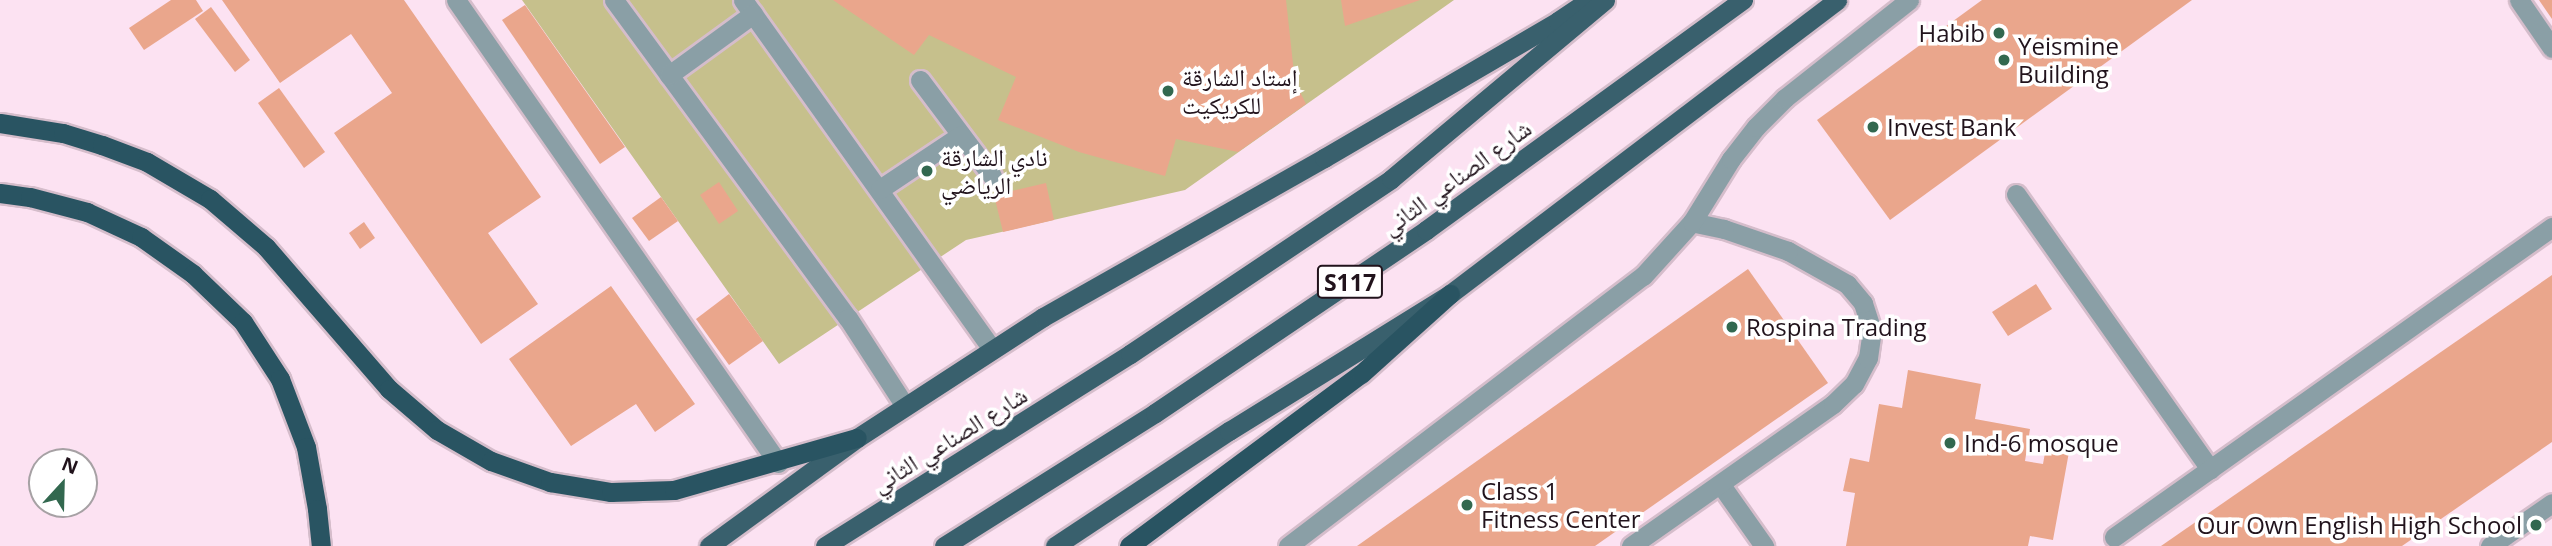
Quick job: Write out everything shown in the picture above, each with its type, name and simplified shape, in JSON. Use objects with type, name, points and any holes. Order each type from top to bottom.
[{"type":"highway","points":[[0,123],[63,133],[102,145],[147,162],[209,199],[266,247],[389,389],[436,430],[491,461],[550,482],[611,492],[674,490],[778,463],[857,438]]},
{"type":"highway","points":[[0,193],[30,197],[88,212],[141,237],[193,274],[243,322],[280,379],[306,447],[317,509],[320,546]]},
{"type":"highway","points":[[1129,546],[1361,374],[1450,294]]},
{"type":"main road","points":[[709,546],[857,438],[992,349],[1130,265],[1324,158],[1558,21],[1588,0]]},
{"type":"main road","name":"شارع الصناعي الثاني","points":[[825,546],[1130,354],[1391,178],[1605,0]]},
{"type":"main road","name":"شارع الصناعي الثاني","points":[[944,546],[1155,413],[1426,230],[1743,0]]},
{"type":"main road","points":[[1055,546],[1229,431],[1450,294],[1837,0]]},
{"type":"street","points":[[456,0],[778,463]]},
{"type":"street","points":[[614,0],[848,318],[905,406]]},
{"type":"street","points":[[1288,546],[1643,276],[1692,222],[1731,159],[1775,108],[1909,0]]},
{"type":"street","points":[[2519,0],[2552,48]]},
{"type":"street","points":[[669,75],[748,7],[992,349]]},
{"type":"street","points":[[920,80],[992,176]]},
{"type":"street","points":[[880,189],[961,135]]},
{"type":"street","points":[[2016,194],[2210,469]]},
{"type":"street","points":[[1631,546],[1833,404],[1854,384],[1868,358],[1872,331],[1863,303],[1847,284],[1788,251],[1724,229],[1692,222]]},
{"type":"street","points":[[2114,537],[2552,227]]},
{"type":"street","points":[[1721,485],[1764,546]]},
{"type":"street","points":[[2490,546],[2552,503]]},
{"type":"shaded area","name":"نادي الشارقة الرياضي","points":[[522,0],[1454,0],[1185,190],[966,240],[779,364]]},
{"type":"building","points":[[171,0],[196,0],[203,11],[144,50],[129,28]]},
{"type":"building","points":[[222,0],[404,0],[541,197],[488,233],[538,304],[481,344],[334,133],[392,93],[351,34],[280,83]]},
{"type":"building","name":"إستاد الشارقة للكريكيت","points":[[833,0],[1286,0],[1295,82],[1306,104],[1238,152],[1176,139],[1165,176],[1079,152],[998,120],[1016,77],[929,35],[914,55]]},
{"type":"building","points":[[1341,0],[1420,0],[1345,26]]},
{"type":"building","name":"Yeismine Building","points":[[1982,0],[2192,0],[1890,220],[1817,120]]},
{"type":"building","points":[[2539,0],[2552,0],[2552,19]]},
{"type":"building","points":[[525,5],[625,147],[600,164],[502,20]]},
{"type":"building","points":[[211,7],[250,60],[235,72],[195,19]]},
{"type":"building","points":[[279,88],[325,152],[304,168],[258,103]]},
{"type":"building","points":[[719,182],[738,211],[719,224],[700,195]]},
{"type":"building","points":[[1046,183],[1054,220],[1003,232],[994,195]]},
{"type":"building","points":[[661,197],[678,221],[649,241],[632,218]]},
{"type":"building","points":[[364,222],[375,238],[360,249],[349,233]]},
{"type":"building","points":[[1748,269],[1828,383],[1595,546],[1357,546]]},
{"type":"building","points":[[2552,275],[2552,442],[2402,546],[2161,546]]},
{"type":"building","points":[[2036,284],[2052,309],[2008,336],[1992,312]]},
{"type":"building","points":[[611,286],[695,404],[655,432],[636,404],[571,446],[509,359]]},
{"type":"building","points":[[729,294],[763,341],[729,365],[696,319]]},
{"type":"building","name":"Ind-6 mosque","points":[[1908,370],[1981,384],[1975,419],[2030,429],[2025,461],[2043,464],[2046,447],[2069,452],[2053,540],[2030,536],[2028,546],[1846,546],[1855,493],[1843,491],[1850,458],[1869,462],[1879,404],[1902,408]]},
{"type":"place","name":"Habib","points":[[1999,33]]},
{"type":"place","name":"Yeismine Building","points":[[2004,60]]},
{"type":"place","name":"إستاد الشارقة للكريكيت","points":[[1168,91]]},
{"type":"place","name":"Invest Bank","points":[[1873,127]]},
{"type":"place","name":"نادي الشارقة الرياضي","points":[[927,171]]},
{"type":"place","name":"Rospina Trading","points":[[1732,327]]},
{"type":"place","name":"Ind-6 mosque","points":[[1950,443]]},
{"type":"place","name":"Class 1 Fitness Center","points":[[1467,505]]},
{"type":"place","name":"Our Own English High School","points":[[2536,525]]}]
